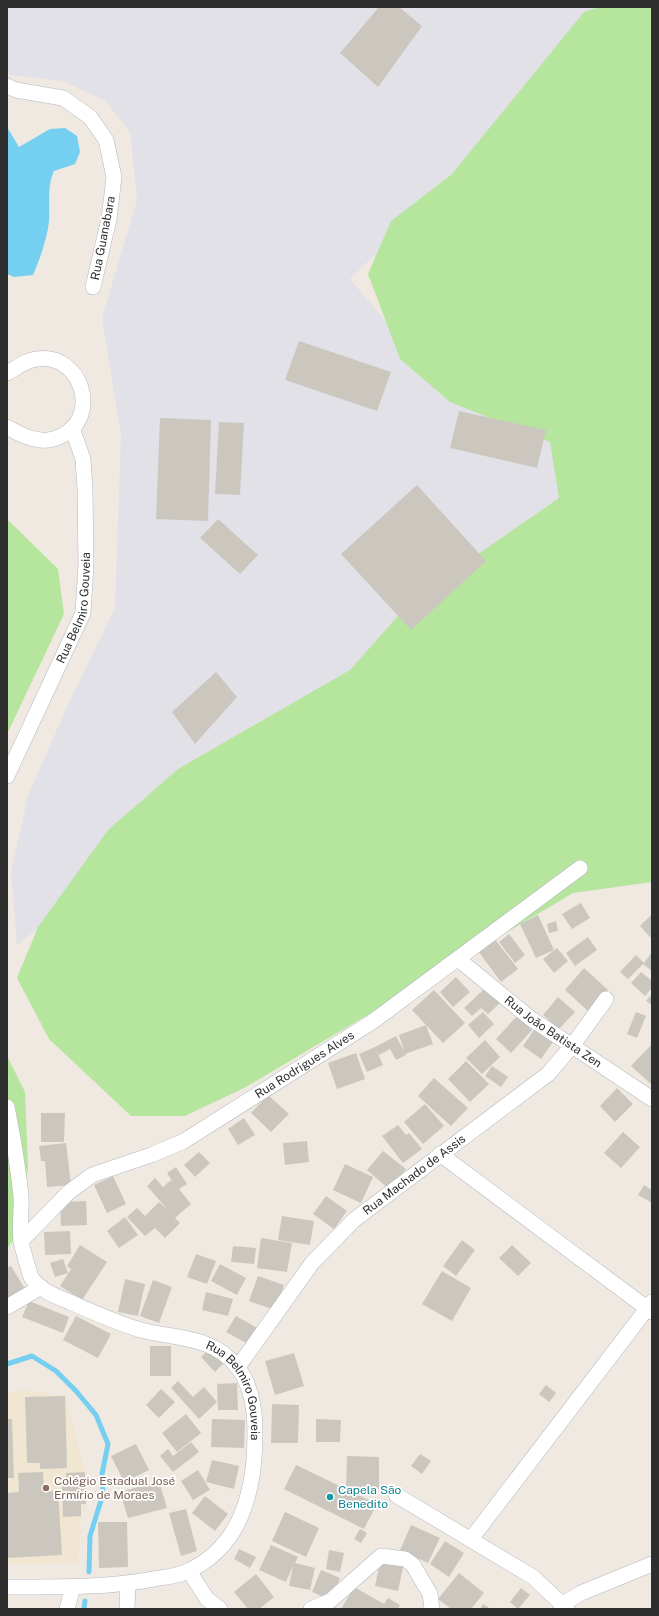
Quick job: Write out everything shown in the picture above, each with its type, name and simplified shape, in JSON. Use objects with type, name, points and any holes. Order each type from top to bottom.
[{"type":"street","name":"Rua Guanabara","points":[[7,86],[16,90],[63,98],[90,117],[106,140],[114,177],[109,219],[93,287]]},
{"type":"street","points":[[7,419],[13,430],[30,439],[42,441],[54,439],[72,428],[81,415],[84,403],[83,391],[79,379],[61,362],[49,359],[37,359],[25,362],[10,374]]},
{"type":"street","name":"Rua Belmiro Gouveia","points":[[7,776],[83,613],[86,565],[85,489],[83,459],[72,428]]},
{"type":"street","name":"Rua Rodrigues Alves","points":[[21,1241],[69,1192],[92,1175],[151,1155],[184,1141],[372,1022],[580,868]]},
{"type":"street","name":"Rua João Batista Zen","points":[[458,959],[530,1018],[652,1099]]},
{"type":"street","name":"Rua Machado de Assis","points":[[238,1367],[312,1263],[354,1220],[548,1074],[572,1046],[606,999]]},
{"type":"street","name":"Rua Belmiro Gouveia","points":[[7,1107],[16,1154],[21,1199],[21,1241],[31,1276],[41,1287],[54,1295],[112,1321],[144,1330],[198,1340],[224,1354],[238,1367],[246,1382],[254,1407],[255,1439],[252,1479],[244,1513],[230,1538],[205,1561],[189,1571],[128,1584],[73,1587],[7,1587]]},
{"type":"street","points":[[440,1154],[650,1307],[471,1539]]},
{"type":"street","points":[[7,1307],[41,1287]]},
{"type":"street","points":[[396,1495],[533,1576],[564,1607],[581,1593],[652,1564]]},
{"type":"street","points":[[311,1609],[330,1601],[381,1556],[404,1559],[413,1565],[430,1594],[432,1609]]},
{"type":"street","points":[[189,1571],[207,1599],[220,1609]]},
{"type":"street","points":[[127,1609],[128,1584]]},
{"type":"street","points":[[67,1609],[73,1587]]},
{"type":"shaded area","points":[[7,7],[652,7],[603,31],[350,279],[445,391],[652,444],[17,945],[11,872],[28,796],[66,709],[115,608],[121,435],[102,318],[137,200],[130,132],[105,101],[63,81],[10,75],[7,65]]},
{"type":"shaded area","name":"Colégio Estadual José Ermírio de Moraes","points":[[24,1390],[65,1396],[85,1472],[86,1504],[81,1516],[78,1563],[7,1565],[7,1393]]},
{"type":"green space","points":[[599,7],[652,7],[652,882],[573,893],[246,1087],[185,1116],[131,1116],[49,1039],[17,978],[38,927],[108,830],[178,769],[350,670],[413,599],[559,498],[550,442],[450,402],[400,359],[368,274],[391,221],[451,175],[584,12]]},
{"type":"green space","points":[[7,519],[58,569],[64,614],[7,734]]},
{"type":"green space","points":[[7,1056],[25,1092],[28,1167],[18,1236],[7,1248]]},
{"type":"water","points":[[7,127],[19,147],[50,129],[65,128],[77,136],[80,152],[75,164],[54,171],[50,183],[47,235],[41,256],[33,275],[14,277],[7,274]]},
{"type":"building","points":[[379,7],[399,7],[422,26],[378,87],[340,53]]},
{"type":"building","points":[[299,341],[391,372],[377,411],[285,380]]},
{"type":"building","points":[[459,411],[546,430],[537,468],[450,448]]},
{"type":"building","points":[[160,418],[211,420],[208,521],[156,519]]},
{"type":"building","points":[[219,422],[244,423],[240,495],[215,494]]},
{"type":"building","points":[[417,485],[486,561],[411,630],[341,554]]},
{"type":"building","points":[[218,519],[258,555],[240,574],[200,538]]},
{"type":"building","points":[[216,672],[237,697],[195,744],[172,712]]},
{"type":"building","points":[[581,903],[590,918],[572,929],[562,914]]},
{"type":"building","points":[[652,914],[652,937],[651,938],[640,926]]},
{"type":"building","points":[[538,915],[554,950],[536,958],[520,924]]},
{"type":"building","points":[[556,921],[558,931],[549,933],[547,924]]},
{"type":"building","points":[[509,934],[525,955],[515,963],[499,942]]},
{"type":"building","points":[[588,937],[597,950],[575,966],[566,953]]},
{"type":"building","points":[[494,938],[518,969],[501,982],[478,951]]},
{"type":"building","points":[[557,948],[568,961],[554,973],[543,959]]},
{"type":"building","points":[[652,952],[652,971],[643,964]]},
{"type":"building","points":[[636,955],[644,963],[628,979],[620,972]]},
{"type":"building","points":[[584,968],[608,990],[588,1011],[565,990]]},
{"type":"building","points":[[641,972],[652,981],[652,988],[645,996],[631,983]]},
{"type":"building","points":[[456,977],[470,992],[453,1007],[440,992]]},
{"type":"building","points":[[485,988],[500,1003],[488,1014],[481,1008],[472,1016],[464,1008]]},
{"type":"building","points":[[434,990],[465,1023],[443,1043],[412,1010]]},
{"type":"building","points":[[652,994],[652,1005],[646,1001]]},
{"type":"building","points":[[558,997],[575,1012],[559,1029],[543,1015]]},
{"type":"building","points":[[483,1012],[494,1024],[479,1038],[468,1025]]},
{"type":"building","points":[[636,1012],[646,1016],[637,1038],[627,1034]]},
{"type":"building","points":[[517,1016],[532,1030],[511,1053],[496,1039]]},
{"type":"building","points":[[426,1025],[433,1044],[405,1054],[399,1035]]},
{"type":"building","points":[[536,1027],[555,1039],[541,1059],[523,1046]]},
{"type":"building","points":[[396,1036],[406,1055],[396,1060],[390,1049],[379,1055],[375,1047]]},
{"type":"building","points":[[485,1040],[500,1057],[482,1074],[466,1058]]},
{"type":"building","points":[[652,1044],[652,1085],[631,1066]]},
{"type":"building","points":[[375,1047],[383,1065],[367,1072],[359,1054]]},
{"type":"building","points":[[356,1053],[365,1079],[337,1089],[328,1063]]},
{"type":"building","points":[[466,1061],[489,1084],[470,1102],[448,1079]]},
{"type":"building","points":[[492,1066],[508,1077],[501,1087],[485,1076]]},
{"type":"building","points":[[434,1078],[468,1108],[451,1126],[418,1096]]},
{"type":"building","points":[[617,1088],[633,1104],[615,1122],[600,1106]]},
{"type":"building","points":[[268,1095],[289,1114],[271,1132],[251,1113]]},
{"type":"building","points":[[425,1104],[444,1126],[423,1144],[404,1122]]},
{"type":"building","points":[[41,1113],[65,1113],[64,1142],[41,1142]]},
{"type":"building","points":[[244,1118],[255,1135],[238,1145],[228,1129]]},
{"type":"building","points":[[398,1125],[406,1135],[409,1133],[422,1149],[403,1163],[382,1136]]},
{"type":"building","points":[[623,1132],[640,1147],[621,1168],[604,1153]]},
{"type":"building","points":[[307,1141],[309,1162],[285,1165],[283,1143]]},
{"type":"building","points":[[66,1143],[71,1185],[47,1187],[45,1161],[41,1161],[39,1146]]},
{"type":"building","points":[[383,1151],[406,1169],[389,1189],[367,1170]]},
{"type":"building","points":[[199,1152],[210,1163],[195,1177],[184,1165]]},
{"type":"building","points":[[345,1164],[373,1177],[361,1203],[333,1190]]},
{"type":"building","points":[[176,1167],[187,1184],[179,1189],[191,1204],[175,1218],[180,1223],[165,1238],[155,1228],[145,1236],[127,1217],[137,1208],[145,1216],[159,1202],[167,1209],[147,1186],[155,1178],[163,1187],[171,1180],[174,1184],[167,1173]]},
{"type":"building","points":[[113,1176],[126,1204],[107,1213],[94,1185]]},
{"type":"building","points":[[644,1185],[652,1190],[652,1203],[638,1195]]},
{"type":"building","points":[[326,1196],[347,1211],[334,1229],[313,1214]]},
{"type":"building","points":[[86,1201],[87,1225],[61,1226],[60,1202]]},
{"type":"building","points":[[282,1216],[314,1221],[310,1245],[278,1240]]},
{"type":"building","points":[[125,1217],[138,1235],[119,1248],[107,1231]]},
{"type":"building","points":[[70,1231],[71,1254],[45,1255],[44,1232]]},
{"type":"building","points":[[261,1238],[292,1243],[287,1272],[257,1268]]},
{"type":"building","points":[[462,1240],[475,1250],[456,1276],[443,1266]]},
{"type":"building","points":[[80,1245],[107,1262],[82,1300],[60,1286],[71,1269],[67,1266]]},
{"type":"building","points":[[512,1245],[531,1263],[518,1276],[499,1258]]},
{"type":"building","points":[[233,1246],[256,1248],[254,1264],[231,1262]]},
{"type":"building","points":[[196,1254],[216,1261],[207,1284],[187,1277]]},
{"type":"building","points":[[63,1259],[68,1273],[55,1277],[50,1263]]},
{"type":"building","points":[[220,1264],[246,1278],[237,1295],[211,1281]]},
{"type":"building","points":[[11,1266],[25,1289],[7,1299],[7,1268]]},
{"type":"building","points":[[442,1271],[471,1288],[452,1321],[422,1304]]},
{"type":"building","points":[[258,1276],[284,1285],[275,1310],[249,1301]]},
{"type":"building","points":[[125,1279],[145,1284],[138,1316],[118,1312]]},
{"type":"building","points":[[153,1280],[172,1287],[159,1323],[140,1316]]},
{"type":"building","points":[[206,1292],[233,1299],[228,1316],[202,1310]]},
{"type":"building","points":[[29,1301],[69,1317],[63,1333],[22,1317]]},
{"type":"building","points":[[76,1316],[111,1334],[98,1358],[63,1340]]},
{"type":"building","points":[[236,1316],[259,1329],[250,1345],[226,1332]]},
{"type":"building","points":[[150,1346],[171,1346],[171,1376],[150,1376]]},
{"type":"building","points":[[209,1349],[223,1364],[215,1372],[201,1357]]},
{"type":"building","points":[[294,1353],[304,1386],[275,1395],[265,1361]]},
{"type":"building","points":[[178,1381],[193,1397],[204,1387],[217,1402],[199,1419],[171,1388]]},
{"type":"building","points":[[237,1383],[238,1410],[218,1410],[217,1384]]},
{"type":"building","points":[[546,1385],[556,1393],[549,1402],[539,1394]]},
{"type":"building","points":[[161,1389],[175,1402],[159,1418],[146,1405]]},
{"type":"building","points":[[65,1396],[67,1468],[40,1469],[40,1463],[27,1463],[25,1397]]},
{"type":"building","points":[[272,1404],[299,1405],[298,1443],[271,1443]]},
{"type":"building","points":[[186,1414],[201,1433],[177,1452],[162,1433]]},
{"type":"building","points":[[7,1419],[12,1419],[14,1478],[7,1478]]},
{"type":"building","points":[[212,1419],[245,1420],[244,1448],[211,1447]]},
{"type":"building","points":[[316,1419],[341,1420],[340,1442],[316,1442]]},
{"type":"building","points":[[191,1442],[199,1452],[173,1472],[160,1456],[168,1449],[173,1456]]},
{"type":"building","points":[[136,1444],[149,1470],[124,1482],[111,1456]]},
{"type":"building","points":[[420,1454],[431,1461],[422,1474],[411,1466]]},
{"type":"building","points":[[347,1456],[379,1457],[379,1489],[346,1488]]},
{"type":"building","points":[[212,1460],[239,1466],[234,1489],[206,1482]]},
{"type":"building","name":"Capela São Benedito","points":[[296,1465],[377,1504],[364,1529],[284,1489]]},
{"type":"building","points":[[198,1470],[210,1490],[193,1500],[181,1481]]},
{"type":"building","points":[[43,1472],[44,1492],[58,1491],[62,1555],[7,1558],[7,1493],[19,1492],[18,1473]]},
{"type":"building","points":[[85,1472],[86,1504],[81,1504],[81,1516],[63,1517],[62,1484],[67,1484],[66,1473]]},
{"type":"building","points":[[159,1481],[167,1508],[128,1518],[120,1492]]},
{"type":"building","points":[[205,1496],[228,1514],[215,1531],[192,1513]]},
{"type":"building","points":[[186,1509],[197,1551],[181,1556],[169,1513]]},
{"type":"building","points":[[285,1512],[319,1528],[306,1557],[272,1541]]},
{"type":"building","points":[[98,1522],[127,1522],[128,1567],[99,1568]]},
{"type":"building","points":[[411,1525],[440,1538],[428,1563],[400,1550]]},
{"type":"building","points":[[360,1529],[367,1533],[361,1543],[354,1539]]},
{"type":"building","points":[[445,1541],[464,1553],[449,1577],[430,1564]]},
{"type":"building","points":[[271,1545],[298,1557],[295,1563],[315,1568],[310,1590],[289,1586],[293,1566],[286,1582],[259,1570]]},
{"type":"building","points":[[239,1549],[256,1557],[250,1568],[234,1559]]},
{"type":"building","points":[[329,1550],[344,1553],[340,1572],[326,1569]]},
{"type":"building","points":[[381,1557],[404,1562],[398,1591],[375,1586]]},
{"type":"building","points":[[321,1570],[340,1578],[331,1600],[312,1592]]},
{"type":"building","points":[[459,1573],[484,1593],[471,1609],[451,1609],[438,1599]]},
{"type":"building","points":[[256,1574],[274,1597],[259,1609],[248,1609],[234,1592]]},
{"type":"building","points":[[354,1587],[384,1604],[388,1598],[400,1605],[398,1609],[341,1609]]},
{"type":"building","points":[[521,1588],[530,1595],[518,1609],[510,1602]]},
{"type":"building","points":[[483,1604],[491,1609],[480,1609]]},
{"type":"waterway","points":[[7,1364],[32,1356],[56,1371],[76,1391],[96,1415],[108,1444],[102,1474],[103,1494],[90,1536],[89,1572]]},
{"type":"waterway","points":[[84,1609],[85,1601]]},
{"type":"place","name":"Colégio Estadual José Ermírio de Moraes","points":[[46,1488]]},
{"type":"place","name":"Capela São Benedito","points":[[330,1497]]}]
